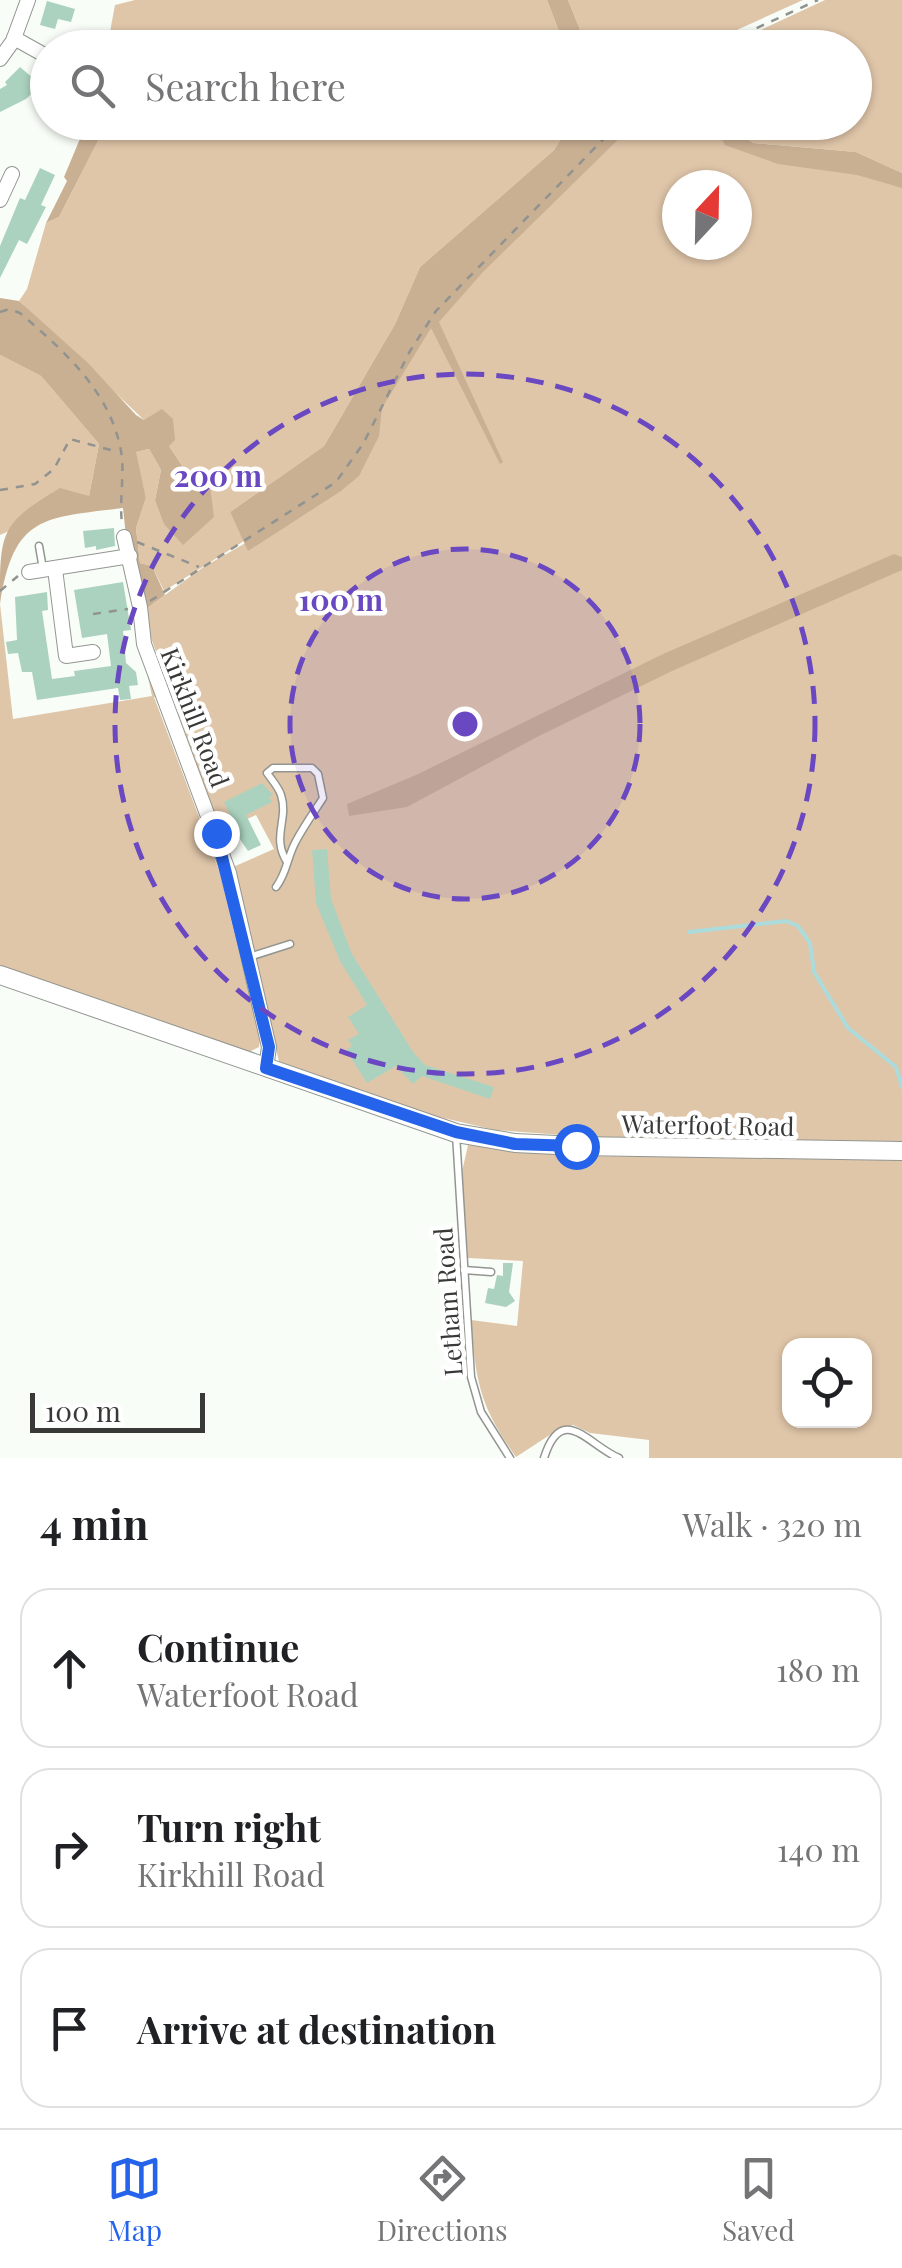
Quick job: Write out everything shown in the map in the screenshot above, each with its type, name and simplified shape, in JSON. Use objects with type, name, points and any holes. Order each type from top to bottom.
[{"type":"street","points":[[0,59],[14,38],[28,0]]},
{"type":"street","points":[[14,38],[30,47]]},
{"type":"street","points":[[0,197],[12,174]]},
{"type":"street","name":"Kirkhill Road","points":[[124,537],[144,644],[216,833],[269,1047],[266,1068]]},
{"type":"street","points":[[93,652],[66,656],[42,570],[130,556]]},
{"type":"street","name":"Waterfoot Road","points":[[0,975],[456,1132],[515,1144],[902,1152]]},
{"type":"lane","points":[[39,546],[42,570]]},
{"type":"lane","points":[[276,887],[322,798],[318,774],[312,768],[272,768],[267,773],[281,795],[278,837],[287,862]]},
{"type":"lane","points":[[248,957],[290,944]]},
{"type":"lane","name":"Letham Road","points":[[456,1132],[468,1359],[475,1396],[489,1428],[510,1458]]},
{"type":"lane","points":[[464,1270],[491,1272]]},
{"type":"lane","points":[[544,1458],[552,1440],[561,1431],[572,1429],[586,1434],[619,1458]]},
{"type":"path","points":[[752,30],[818,0]]},
{"type":"path","points":[[94,614],[140,607],[336,482],[363,444],[410,351],[436,311],[602,140]]},
{"type":"path","points":[[0,312],[9,309],[20,313],[74,360],[107,408],[121,453],[124,537],[202,568]]},
{"type":"path","points":[[0,490],[34,484],[54,470],[70,439],[121,453]]},
{"type":"path","points":[[0,591],[42,570]]},
{"type":"shaded area","points":[[135,0],[547,0],[558,30],[110,30],[115,5]]},
{"type":"shaded area","points":[[547,0],[568,0],[580,30],[558,30]]},
{"type":"shaded area","points":[[568,0],[803,0],[737,30],[580,30]]},
{"type":"shaded area","points":[[825,0],[902,0],[902,173],[856,152],[749,140],[872,140],[872,30],[761,30]]},
{"type":"shaded area","points":[[79,140],[98,140],[59,217],[46,223],[67,181],[64,177]]},
{"type":"shaded area","points":[[98,140],[560,140],[554,150],[420,267],[395,324],[324,446],[230,512],[244,541],[164,591],[152,566],[140,563],[136,528],[146,498],[135,452],[149,449],[161,470],[155,500],[211,512],[209,486],[183,467],[144,420],[19,301],[27,289],[46,223],[59,217]]},
{"type":"shaded area","points":[[560,140],[618,140],[483,272],[439,322],[503,462],[500,464],[431,328],[382,408],[379,436],[359,476],[248,551],[230,512],[324,446],[395,324],[420,267],[554,150]]},
{"type":"shaded area","points":[[604,140],[743,140],[750,148],[902,181],[902,1142],[603,1138],[495,1130],[422,1113],[281,1070],[233,867],[274,849],[256,815],[221,831],[151,638],[146,609],[202,568],[249,541],[376,419],[425,325]]},
{"type":"shaded area","points":[[722,140],[749,140],[856,152],[902,173],[902,188],[857,175],[778,164],[725,145]]},
{"type":"shaded area","points":[[0,298],[19,301],[88,363],[136,415],[144,420],[162,409],[173,419],[175,440],[169,446],[183,467],[201,472],[210,486],[214,517],[183,545],[164,524],[155,500],[161,470],[149,449],[136,452],[146,498],[136,528],[140,563],[152,566],[165,595],[146,609],[134,613],[123,508],[72,515],[37,526],[14,553],[0,604],[1,560],[8,532],[25,511],[60,488],[89,496],[99,444],[41,376],[0,355]]},
{"type":"shaded area","points":[[0,355],[41,376],[99,444],[89,496],[0,535]]},
{"type":"shaded area","points":[[894,554],[902,557],[902,570],[672,671],[407,807],[349,816],[347,804],[416,775],[663,654]]},
{"type":"shaded area","points":[[0,604],[13,719],[152,696],[145,663],[220,873],[259,1047],[247,1053],[0,969]]},
{"type":"shaded area","points":[[468,1145],[571,1156],[902,1158],[902,1458],[649,1458],[649,1440],[590,1433],[573,1425],[559,1429],[516,1457],[494,1422],[482,1392],[471,1320],[517,1326],[523,1261],[468,1258],[462,1172]]},
{"type":"building","points":[[47,1],[75,9],[71,22],[58,19],[55,29],[40,25]]},
{"type":"building","points":[[20,67],[30,76],[30,95],[0,112],[0,89],[7,85],[5,82]]},
{"type":"building","points":[[40,168],[55,175],[41,205],[46,207],[27,244],[19,240],[0,278],[0,246],[20,198],[25,200]]},
{"type":"building","points":[[114,528],[115,546],[85,548],[83,531]]},
{"type":"building","points":[[123,582],[131,630],[123,631],[126,663],[136,672],[138,685],[129,686],[131,699],[120,700],[118,688],[37,700],[32,672],[22,672],[18,653],[8,654],[6,642],[17,640],[15,597],[47,592],[48,610],[42,611],[52,679],[75,676],[74,671],[111,666],[107,634],[82,638],[74,590]]},
{"type":"building","points":[[262,783],[273,795],[269,797],[272,802],[246,815],[261,845],[248,851],[235,832],[238,831],[224,802]]},
{"type":"building","points":[[327,849],[331,899],[352,954],[413,1052],[425,1065],[494,1087],[490,1099],[422,1076],[413,1084],[396,1066],[367,1083],[346,1050],[352,1046],[348,1040],[359,1034],[348,1017],[367,1005],[340,961],[316,903],[312,850]]},
{"type":"building","points":[[503,1263],[513,1263],[509,1292],[515,1301],[506,1307],[485,1303],[488,1288],[494,1289],[497,1275],[503,1276]]},
{"type":"waterway","points":[[689,932],[786,921],[798,926],[810,943],[814,972],[848,1028],[896,1067],[902,1087]]},
{"type":"route","points":[[216,833],[269,1047],[266,1068],[456,1132],[515,1144],[576,1146]]}]
